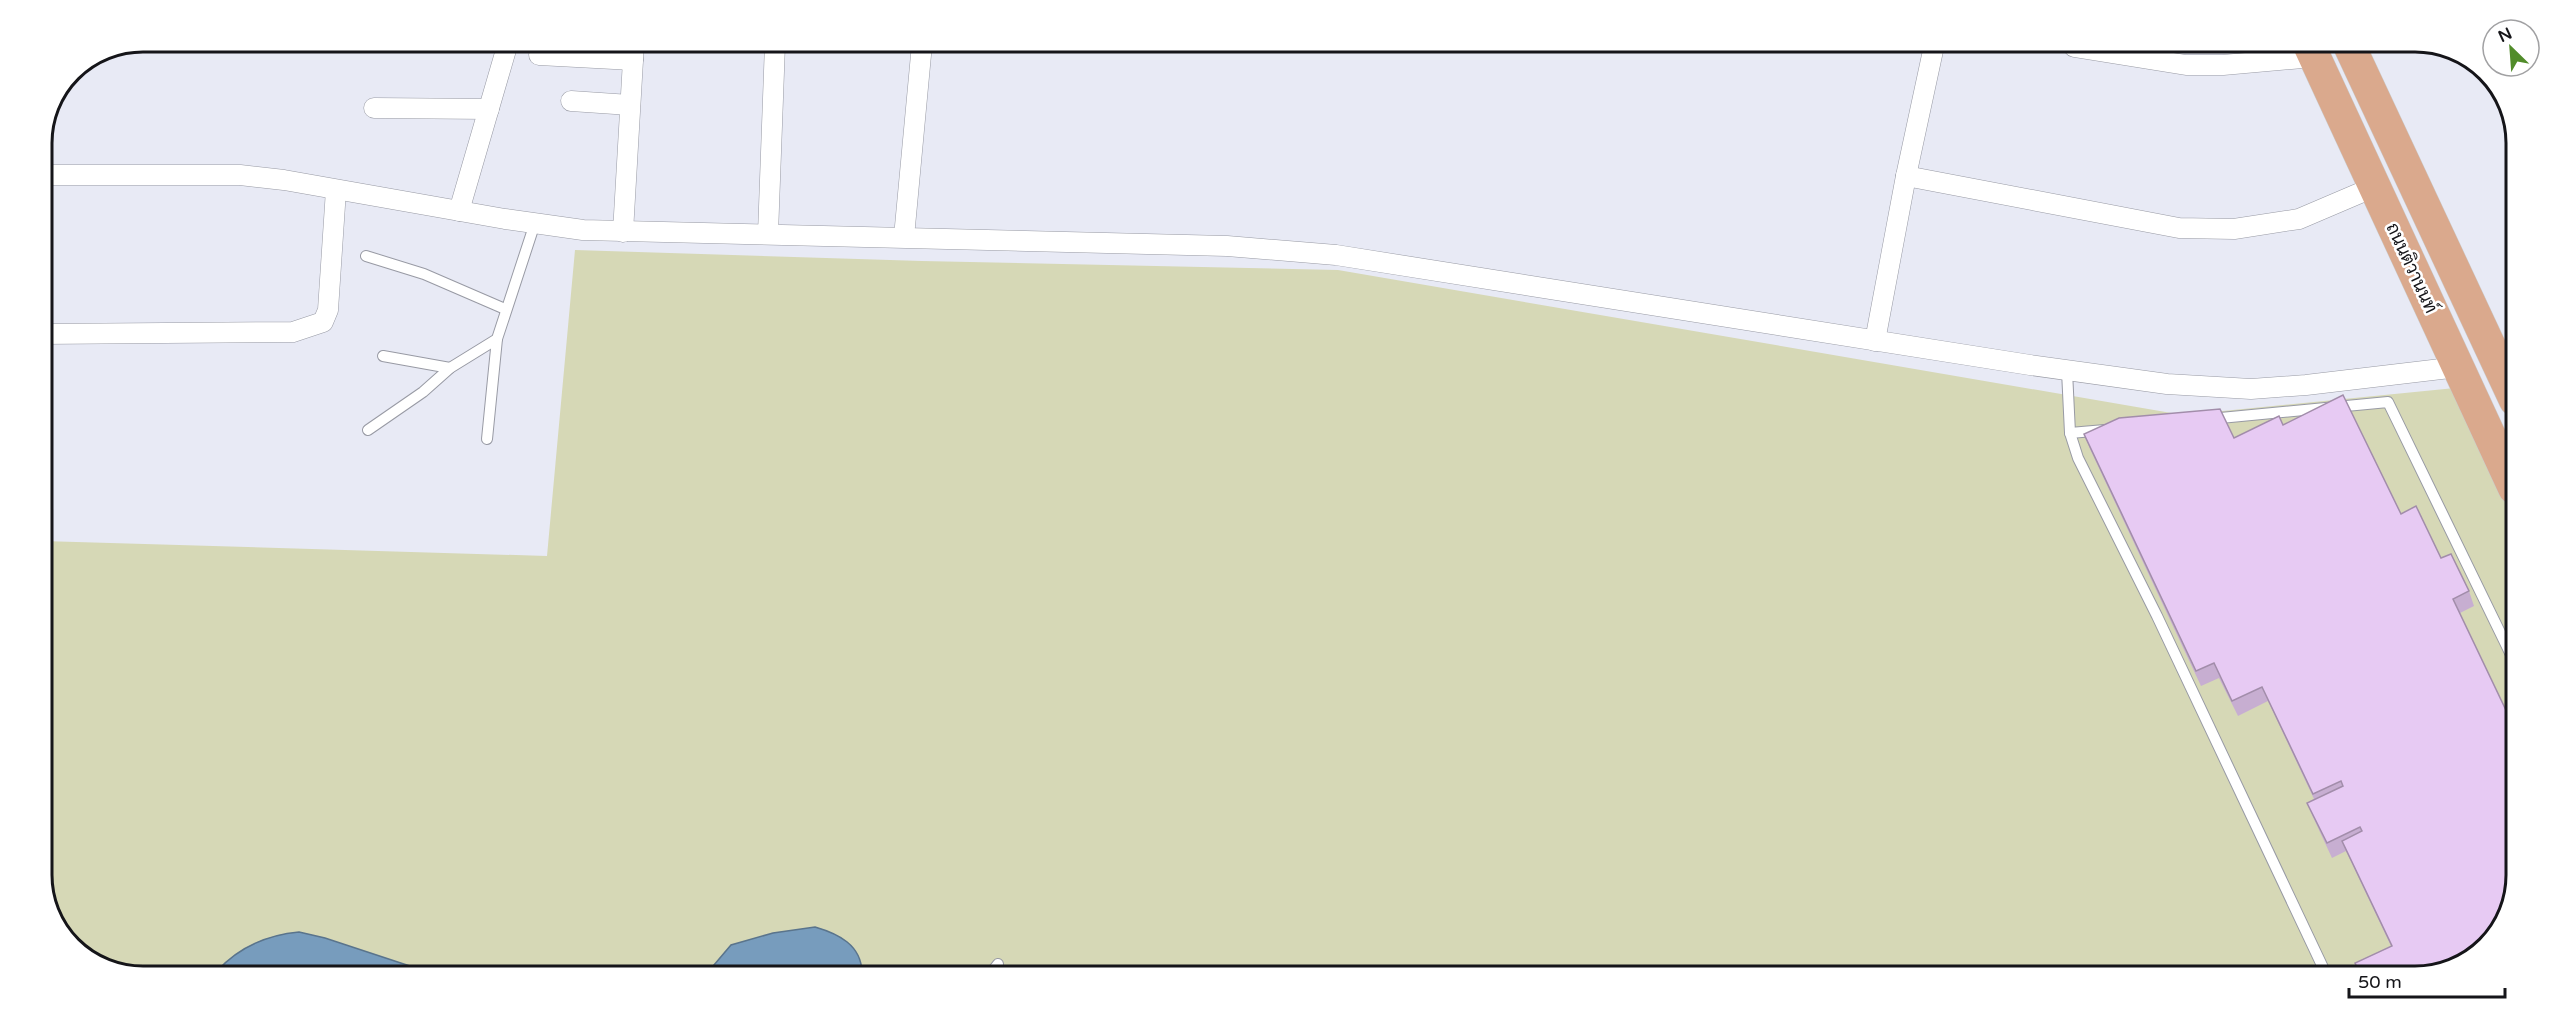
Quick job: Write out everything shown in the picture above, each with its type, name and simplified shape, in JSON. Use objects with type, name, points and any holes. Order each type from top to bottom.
[{"type":"main road","name":"ถนนติวานนท์","points":[[2312,52],[2506,471]]},
{"type":"main road","name":"ถนนติวานนท์","points":[[2352,52],[2506,381]]},
{"type":"street","points":[[459,211],[505,52]]},
{"type":"street","points":[[539,55],[633,52],[623,232]]},
{"type":"street","points":[[768,234],[775,52]]},
{"type":"street","points":[[904,237],[921,52]]},
{"type":"street","points":[[1875,341],[1906,176],[1933,52]]},
{"type":"street","points":[[2105,52],[2186,65],[2223,65],[2312,52]]},
{"type":"street","points":[[572,101],[630,105]]},
{"type":"street","points":[[374,108],[489,109]]},
{"type":"street","points":[[53,174],[240,175],[284,180],[583,230],[1227,246],[1336,255],[1875,341],[2167,384],[2251,388],[2352,381],[2458,367]]},
{"type":"street","points":[[1906,176],[2179,228],[2234,229],[2299,219],[2374,187]]},
{"type":"street","points":[[53,334],[293,332],[323,322],[328,310],[336,190]]},
{"type":"lane","points":[[486,440],[497,339],[535,223]]},
{"type":"lane","points":[[366,256],[424,274],[505,309]]},
{"type":"lane","points":[[368,430],[423,392],[450,368],[497,339]]},
{"type":"lane","points":[[383,356],[450,368]]},
{"type":"lane","points":[[2067,370],[2070,433],[2078,458],[2157,616],[2322,966]]},
{"type":"lane","points":[[2199,420],[2388,402],[2506,645]]},
{"type":"lane","points":[[2070,433],[2117,428]]},
{"type":"green space","points":[[575,250],[922,261],[1338,270],[2183,415],[2455,388],[2506,498],[2506,886],[2497,915],[2484,934],[2471,947],[2445,961],[2415,966],[144,966],[126,964],[103,956],[88,947],[71,930],[59,909],[53,880],[53,541],[547,556]]},
{"type":"water","points":[[815,927],[832,933],[853,948],[861,966],[713,966],[731,945],[773,933]]},
{"type":"water","points":[[299,932],[325,938],[410,966],[222,966],[245,948],[276,936]]},
{"type":"building","points":[[2343,395],[2401,514],[2416,506],[2441,558],[2451,554],[2469,591],[2453,599],[2506,710],[2506,886],[2502,904],[2491,925],[2471,947],[2445,961],[2415,966],[2356,966],[2355,963],[2392,946],[2342,841],[2362,831],[2360,827],[2327,843],[2307,803],[2343,786],[2341,781],[2313,794],[2262,687],[2232,701],[2214,663],[2196,671],[2084,434],[2119,418],[2220,409],[2234,438],[2279,416],[2283,425]]}]
